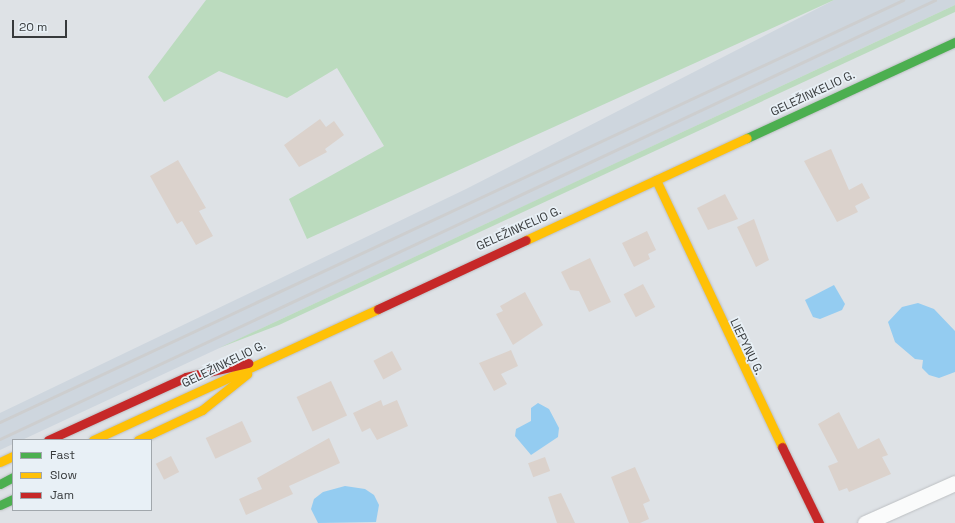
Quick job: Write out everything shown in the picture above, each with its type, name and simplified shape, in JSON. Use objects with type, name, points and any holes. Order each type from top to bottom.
[{"type":"main road","name":"GELEŽINKELIO G.","points":[[95,439],[266,358],[955,42]]},
{"type":"main road","name":"LIEPYNŲ G.","points":[[656,180],[719,318],[819,523]]},
{"type":"main road","points":[[50,439],[186,377],[266,358]]},
{"type":"main road","points":[[140,439],[202,410],[266,358]]},
{"type":"main road","points":[[0,462],[12,456]]},
{"type":"main road","points":[[0,484],[12,478]]},
{"type":"main road","points":[[0,505],[12,499]]},
{"type":"street","points":[[865,523],[955,483]]},
{"type":"shaded area","points":[[834,0],[955,0],[955,5],[24,439],[12,439],[12,444],[0,450],[0,413],[466,189]]},
{"type":"green space","points":[[206,0],[834,0],[307,239],[289,199],[384,146],[337,68],[287,98],[219,71],[164,102],[148,77]]},
{"type":"green space","points":[[955,5],[955,12],[279,325],[219,348]]},
{"type":"water","points":[[834,285],[845,304],[842,310],[820,319],[813,317],[805,300]]},
{"type":"water","points":[[918,303],[934,309],[955,331],[955,372],[939,378],[929,375],[922,368],[923,360],[915,359],[895,342],[888,322],[902,307]]},
{"type":"water","points":[[538,403],[549,409],[559,428],[558,437],[531,455],[515,436],[516,429],[531,421],[531,408]]},
{"type":"water","points":[[345,486],[365,489],[374,495],[379,505],[376,522],[318,523],[311,509],[314,499],[323,492]]},
{"type":"building","points":[[320,119],[326,127],[334,121],[344,135],[325,149],[327,152],[299,167],[284,145]]},
{"type":"building","points":[[831,149],[849,190],[862,183],[870,198],[855,206],[858,212],[837,222],[804,161]]},
{"type":"building","points":[[178,160],[206,208],[199,211],[213,236],[196,245],[182,221],[177,224],[150,176]]},
{"type":"building","points":[[725,194],[738,219],[708,230],[697,208]]},
{"type":"building","points":[[754,219],[769,260],[756,267],[737,227]]},
{"type":"building","points":[[647,231],[656,250],[648,254],[650,259],[634,267],[622,243]]},
{"type":"building","points":[[590,258],[611,302],[589,312],[579,291],[570,290],[561,272]]},
{"type":"building","points":[[643,284],[655,307],[636,317],[624,294]]},
{"type":"building","points":[[525,292],[543,325],[513,345],[496,314],[503,311],[500,306]]},
{"type":"building","points":[[511,350],[518,366],[501,374],[507,384],[494,391],[479,363]]},
{"type":"building","points":[[392,351],[402,370],[383,379],[373,361]]},
{"type":"building","points":[[331,381],[347,415],[313,431],[297,397]]},
{"type":"building","points":[[381,400],[383,406],[397,400],[408,426],[377,440],[370,428],[362,432],[353,413]]},
{"type":"building","points":[[839,412],[858,449],[879,438],[888,455],[882,457],[891,474],[849,492],[847,488],[839,491],[828,466],[838,462],[818,424]]},
{"type":"building","points":[[242,421],[252,442],[215,459],[206,438]]},
{"type":"building","points":[[329,438],[340,463],[289,486],[293,494],[246,515],[239,499],[262,489],[257,478]]},
{"type":"building","points":[[171,456],[179,472],[164,480],[156,464]]},
{"type":"building","points":[[545,457],[550,471],[533,477],[528,463]]},
{"type":"building","points":[[635,467],[650,501],[643,504],[649,519],[640,523],[629,523],[611,477]]},
{"type":"building","points":[[561,493],[575,523],[557,523],[548,497]]},
{"type":"railway","points":[[0,422],[903,0]]},
{"type":"railway","points":[[0,439],[935,0]]},
{"type":"traffic: fast","points":[[747,138],[955,42]]},
{"type":"traffic: fast","points":[[0,484],[12,478]]},
{"type":"traffic: fast","points":[[0,505],[12,499]]},
{"type":"traffic: slow","points":[[526,240],[747,138]]},
{"type":"traffic: slow","points":[[656,180],[782,447]]},
{"type":"traffic: slow","points":[[95,439],[378,309]]},
{"type":"traffic: slow","points":[[140,439],[202,410],[247,374]]},
{"type":"traffic: slow","points":[[0,462],[12,456]]},
{"type":"traffic: jam","points":[[378,309],[526,240]]},
{"type":"traffic: jam","points":[[50,439],[186,377],[248,363]]},
{"type":"traffic: jam","points":[[782,447],[819,523]]}]
